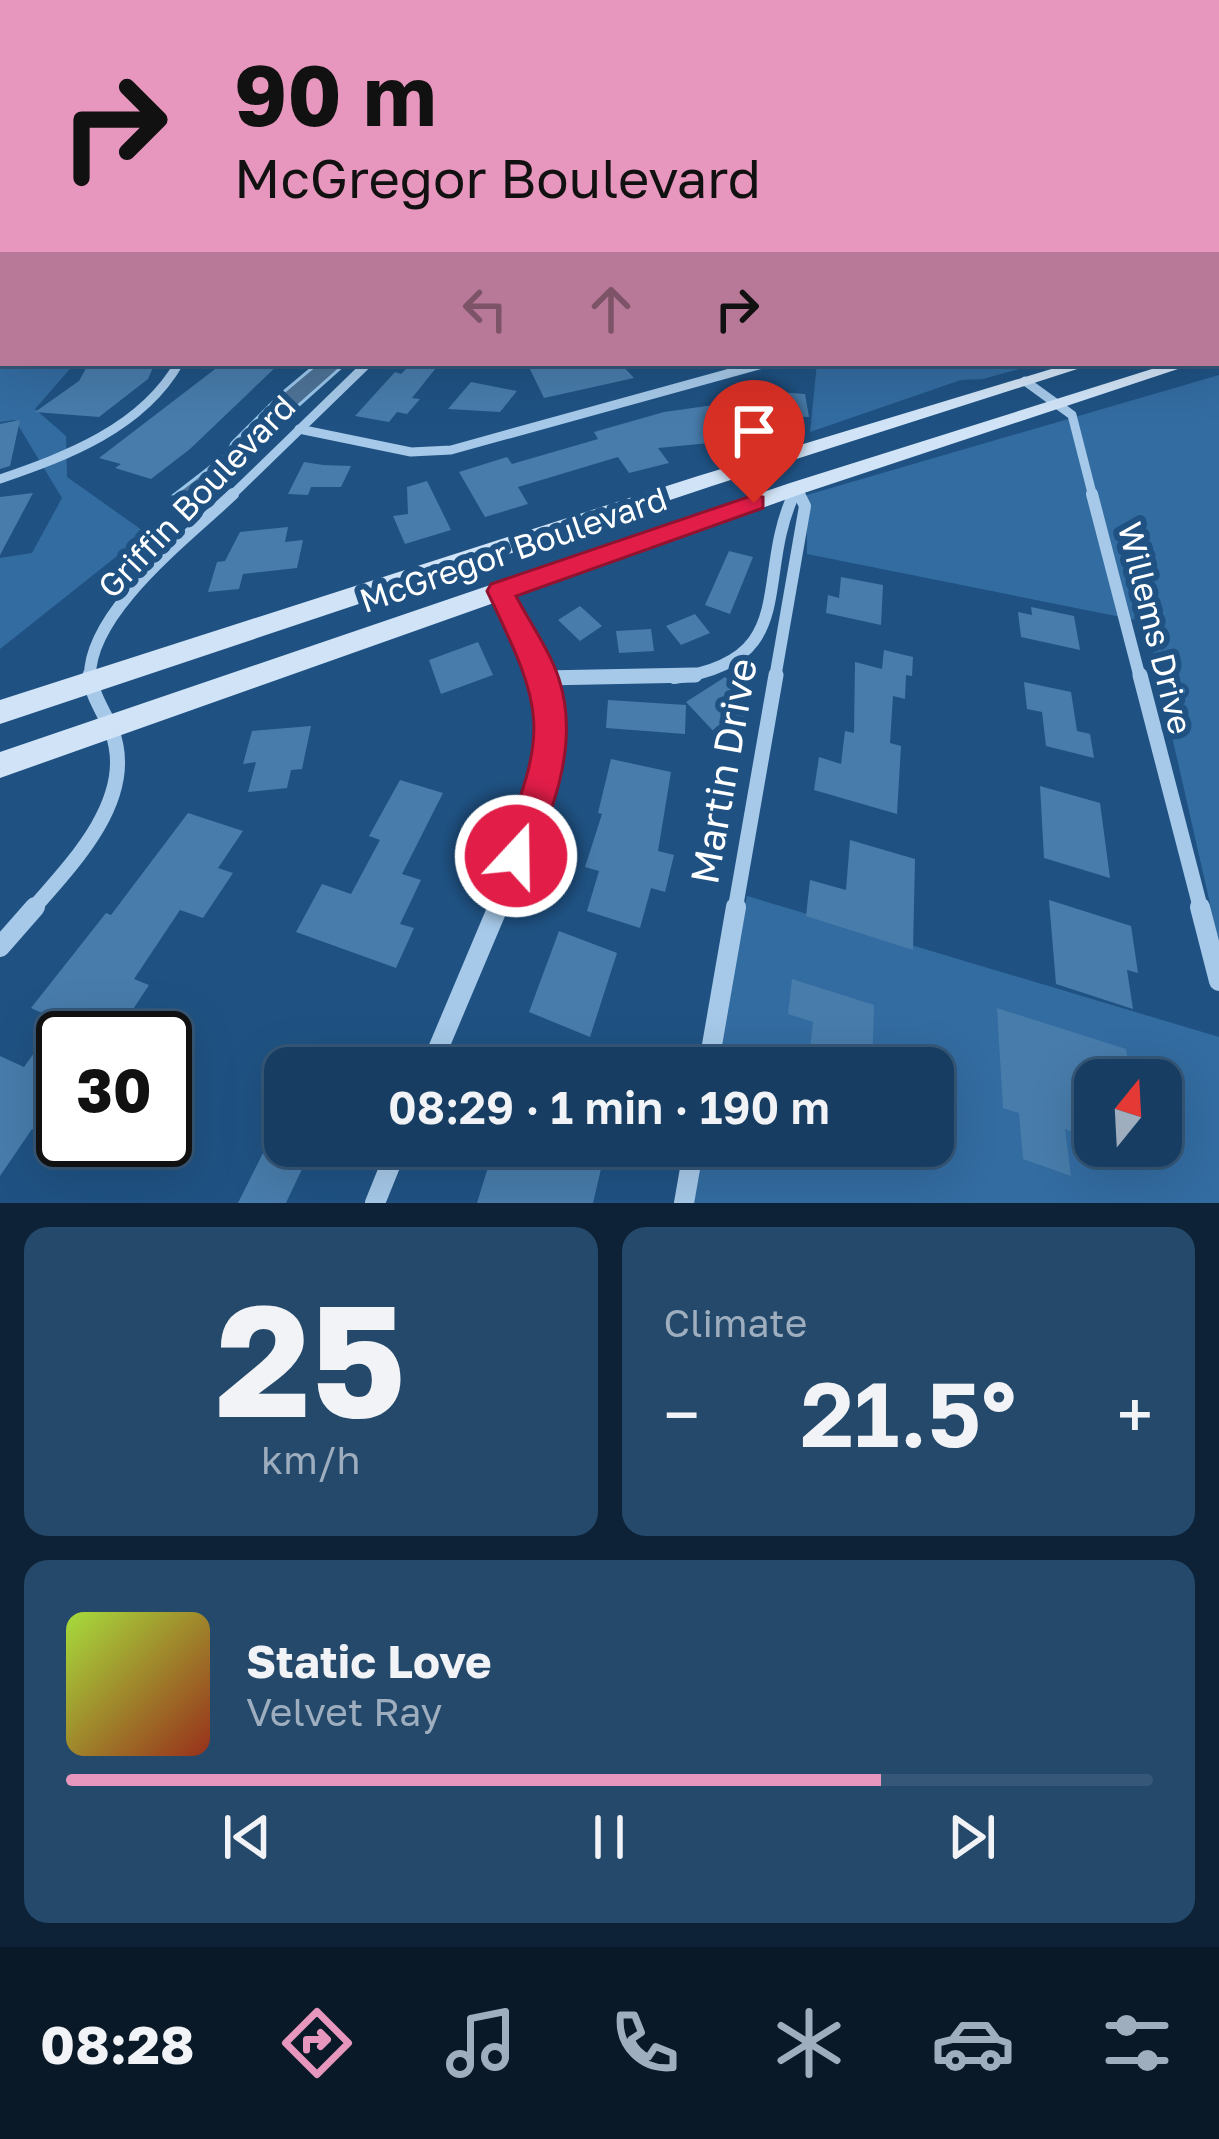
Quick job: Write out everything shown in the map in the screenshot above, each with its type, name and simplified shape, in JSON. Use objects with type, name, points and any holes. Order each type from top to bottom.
[{"type":"main road","name":"McGregor Boulevard","points":[[0,712],[1078,366]]},
{"type":"main road","name":"McGregor Boulevard","points":[[0,765],[797,488],[1179,366]]},
{"type":"main road","points":[[797,488],[798,476],[814,460],[924,420],[935,409]]},
{"type":"street","points":[[173,378],[178,366]]},
{"type":"street","points":[[0,479],[67,456],[107,434],[187,366]]},
{"type":"street","name":"Griffin Boulevard","points":[[90,682],[94,650],[138,585],[365,366]]},
{"type":"street","points":[[298,429],[411,452],[451,450],[755,366]]},
{"type":"street","points":[[1025,381],[1060,402]]},
{"type":"street","name":"Willems Drive","points":[[1060,402],[1072,415],[1083,450],[1219,981]]},
{"type":"street","points":[[544,678],[595,675],[680,680],[741,657],[765,623],[787,508],[797,488]]},
{"type":"street","name":"Martin Drive","points":[[712,1047],[805,506],[797,488]]},
{"type":"street","points":[[438,1047],[542,786],[553,728],[544,678],[500,591]]},
{"type":"street","points":[[0,947],[106,814],[120,745],[90,682]]},
{"type":"street","points":[[375,1203],[390,1167]]},
{"type":"street","points":[[684,1203],[690,1167]]},
{"type":"shaded area","points":[[0,366],[72,366],[35,409],[66,436],[67,477],[146,533],[0,649],[0,558],[32,553],[62,498],[15,420],[0,422]]},
{"type":"shaded area","points":[[314,366],[343,366],[197,496],[175,494],[227,454],[232,443]]},
{"type":"shaded area","points":[[817,366],[1030,366],[961,380],[810,432]]},
{"type":"shaded area","points":[[1219,375],[1219,943],[1146,622],[807,554],[807,495]]},
{"type":"shaded area","points":[[747,896],[1219,1037],[1219,1203],[682,1203],[690,1167],[954,1167],[954,1047],[715,1047]]},
{"type":"building","points":[[87,366],[154,366],[148,379],[99,417],[35,412],[79,381]]},
{"type":"building","points":[[219,366],[277,366],[190,449],[151,479],[99,458]]},
{"type":"building","points":[[409,366],[436,368],[412,398],[420,399],[407,414],[397,412],[389,422],[355,416],[395,372],[401,374]]},
{"type":"building","points":[[528,366],[623,366],[634,378],[544,398]]},
{"type":"building","points":[[471,382],[517,391],[500,412],[448,409]]},
{"type":"building","points":[[738,389],[805,394],[809,417],[739,415]]},
{"type":"building","points":[[721,404],[740,440],[658,448],[669,463],[629,473],[618,457],[518,487],[528,504],[485,517],[459,472],[507,457],[512,464],[598,439],[594,432],[664,412]]},
{"type":"building","points":[[20,420],[10,466],[0,469],[0,424]]},
{"type":"building","points":[[304,462],[351,466],[341,487],[311,487],[308,495],[288,494]]},
{"type":"building","points":[[427,481],[451,530],[405,544],[393,516],[408,514],[407,487]]},
{"type":"building","points":[[33,493],[0,555],[0,497]]},
{"type":"building","points":[[288,527],[285,542],[303,540],[297,568],[243,574],[239,589],[208,592],[217,562],[225,561],[240,532]]},
{"type":"building","points":[[729,551],[753,557],[730,614],[705,605]]},
{"type":"building","points":[[841,577],[883,585],[881,625],[826,613],[828,595],[839,598]]},
{"type":"building","points":[[580,606],[602,626],[580,641],[558,620]]},
{"type":"building","points":[[1031,607],[1074,616],[1080,650],[1021,637],[1018,612],[1032,615]]},
{"type":"building","points":[[695,614],[710,633],[681,645],[666,626]]},
{"type":"building","points":[[651,629],[654,651],[619,653],[616,631]]},
{"type":"building","points":[[478,642],[493,675],[441,694],[429,660]]},
{"type":"building","points":[[884,650],[913,657],[905,699],[893,696],[890,743],[901,746],[897,814],[814,790],[819,757],[841,764],[845,731],[854,733],[855,662],[882,669]]},
{"type":"building","points":[[725,677],[742,694],[733,700],[747,715],[717,735],[686,702]]},
{"type":"building","points":[[1024,682],[1071,692],[1077,731],[1090,734],[1094,758],[1046,746],[1042,712],[1027,709]]},
{"type":"building","points":[[608,700],[686,705],[685,734],[606,728]]},
{"type":"building","points":[[311,726],[302,769],[291,770],[287,788],[248,792],[256,762],[243,764],[252,731]]},
{"type":"building","points":[[611,759],[671,772],[658,851],[674,855],[665,892],[651,888],[640,928],[587,911],[599,871],[585,867],[602,814],[598,813]]},
{"type":"building","points":[[400,780],[443,793],[402,874],[421,880],[400,924],[414,928],[396,968],[296,932],[322,884],[351,894],[380,840],[369,836]]},
{"type":"building","points":[[1040,786],[1100,803],[1110,878],[1044,858]]},
{"type":"building","points":[[188,813],[243,831],[218,868],[233,873],[203,918],[180,910],[134,979],[149,985],[132,1011],[31,1008],[106,913],[111,915]]},
{"type":"building","points":[[850,840],[915,859],[913,950],[806,916],[810,880],[846,890]]},
{"type":"building","points":[[1049,900],[1131,926],[1138,973],[1127,970],[1133,1009],[1056,984]]},
{"type":"building","points":[[559,931],[617,953],[590,1037],[529,1012]]},
{"type":"building","points":[[792,979],[874,1005],[873,1047],[810,1047],[813,1022],[788,1014]]},
{"type":"building","points":[[997,1008],[1126,1049],[1128,1059],[1074,1059],[1074,1132],[1065,1129],[1071,1176],[1023,1159],[1019,1113],[1003,1108]]},
{"type":"building","points":[[36,1050],[36,1131],[32,1129],[0,1176],[0,1056],[24,1067]]},
{"type":"building","points":[[264,1151],[264,1167],[303,1167],[286,1203],[238,1203]]},
{"type":"building","points":[[488,1167],[601,1167],[593,1203],[477,1203]]},
{"type":"route","points":[[516,856],[542,786],[553,728],[544,678],[500,591],[754,503]]}]
